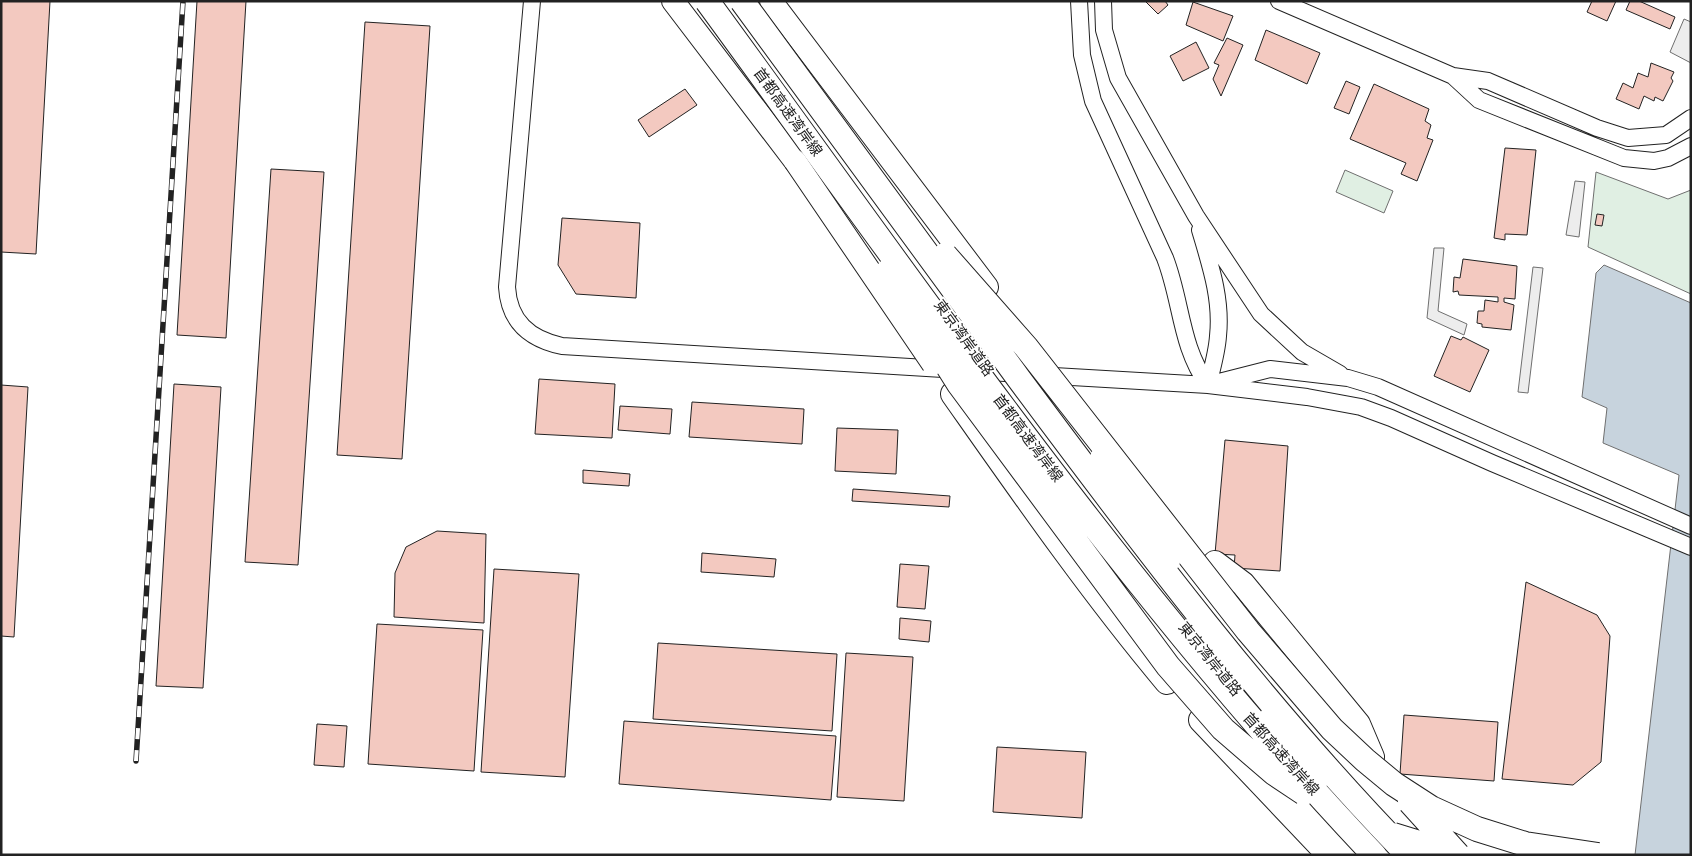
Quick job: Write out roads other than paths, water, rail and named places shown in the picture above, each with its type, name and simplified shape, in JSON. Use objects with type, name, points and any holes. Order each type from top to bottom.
[{"type":"highway","points":[[673,1],[795,161],[953,394],[1117,622],[1223,745],[1329,855]]},
{"type":"highway","name":"首都高速湾岸線","points":[[707,1],[1049,466],[1139,584],[1247,716],[1374,855]]},
{"type":"highway","name":"東京湾岸道路","points":[[717,1],[1116,542],[1279,747],[1369,855]]},
{"type":"highway","name":"東京湾岸道路","points":[[732,1],[1073,464],[1287,740],[1382,855]]},
{"type":"highway","name":"首都高速湾岸線","points":[[742,1],[1079,460],[1174,582],[1318,759],[1408,855]]},
{"type":"highway","points":[[771,1],[941,229],[1372,756],[1458,855]]},
{"type":"highway","points":[[792,117],[960,384],[1152,645],[1202,707],[1223,729],[1274,773],[1331,808],[1363,824],[1416,844],[1458,855]]},
{"type":"highway","points":[[837,132],[1026,347],[1248,631],[1313,707],[1352,748],[1394,784],[1431,808],[1477,830],[1525,844],[1598,855]]},
{"type":"highway","points":[[988,287],[1287,740]]},
{"type":"highway","points":[[953,394],[1356,855]]},
{"type":"street","points":[[532,1],[507,286],[508,299],[515,318],[526,332],[534,338],[544,342],[567,346],[1208,385],[1307,397],[1361,407],[1391,418],[1492,464],[1691,547]]},
{"type":"street","points":[[1079,1],[1082,55],[1092,101],[1165,258],[1174,285],[1192,360],[1208,385]]},
{"type":"street","points":[[1103,1],[1105,36],[1118,78],[1196,216],[1251,300],[1273,327],[1302,352],[1348,378],[1404,397],[1691,526]]},
{"type":"street","points":[[1279,1],[1453,76],[1488,81],[1598,128],[1628,138],[1666,135],[1691,118]]},
{"type":"street","points":[[1453,76],[1479,100],[1624,158],[1654,161],[1668,158],[1691,146]]},
{"type":"street","points":[[1196,216],[1214,278],[1217,298],[1218,336],[1208,385]]},
{"type":"street","points":[[1208,385],[1270,369],[1348,378]]},
{"type":"railway","points":[[136,761],[183,1]]}]
